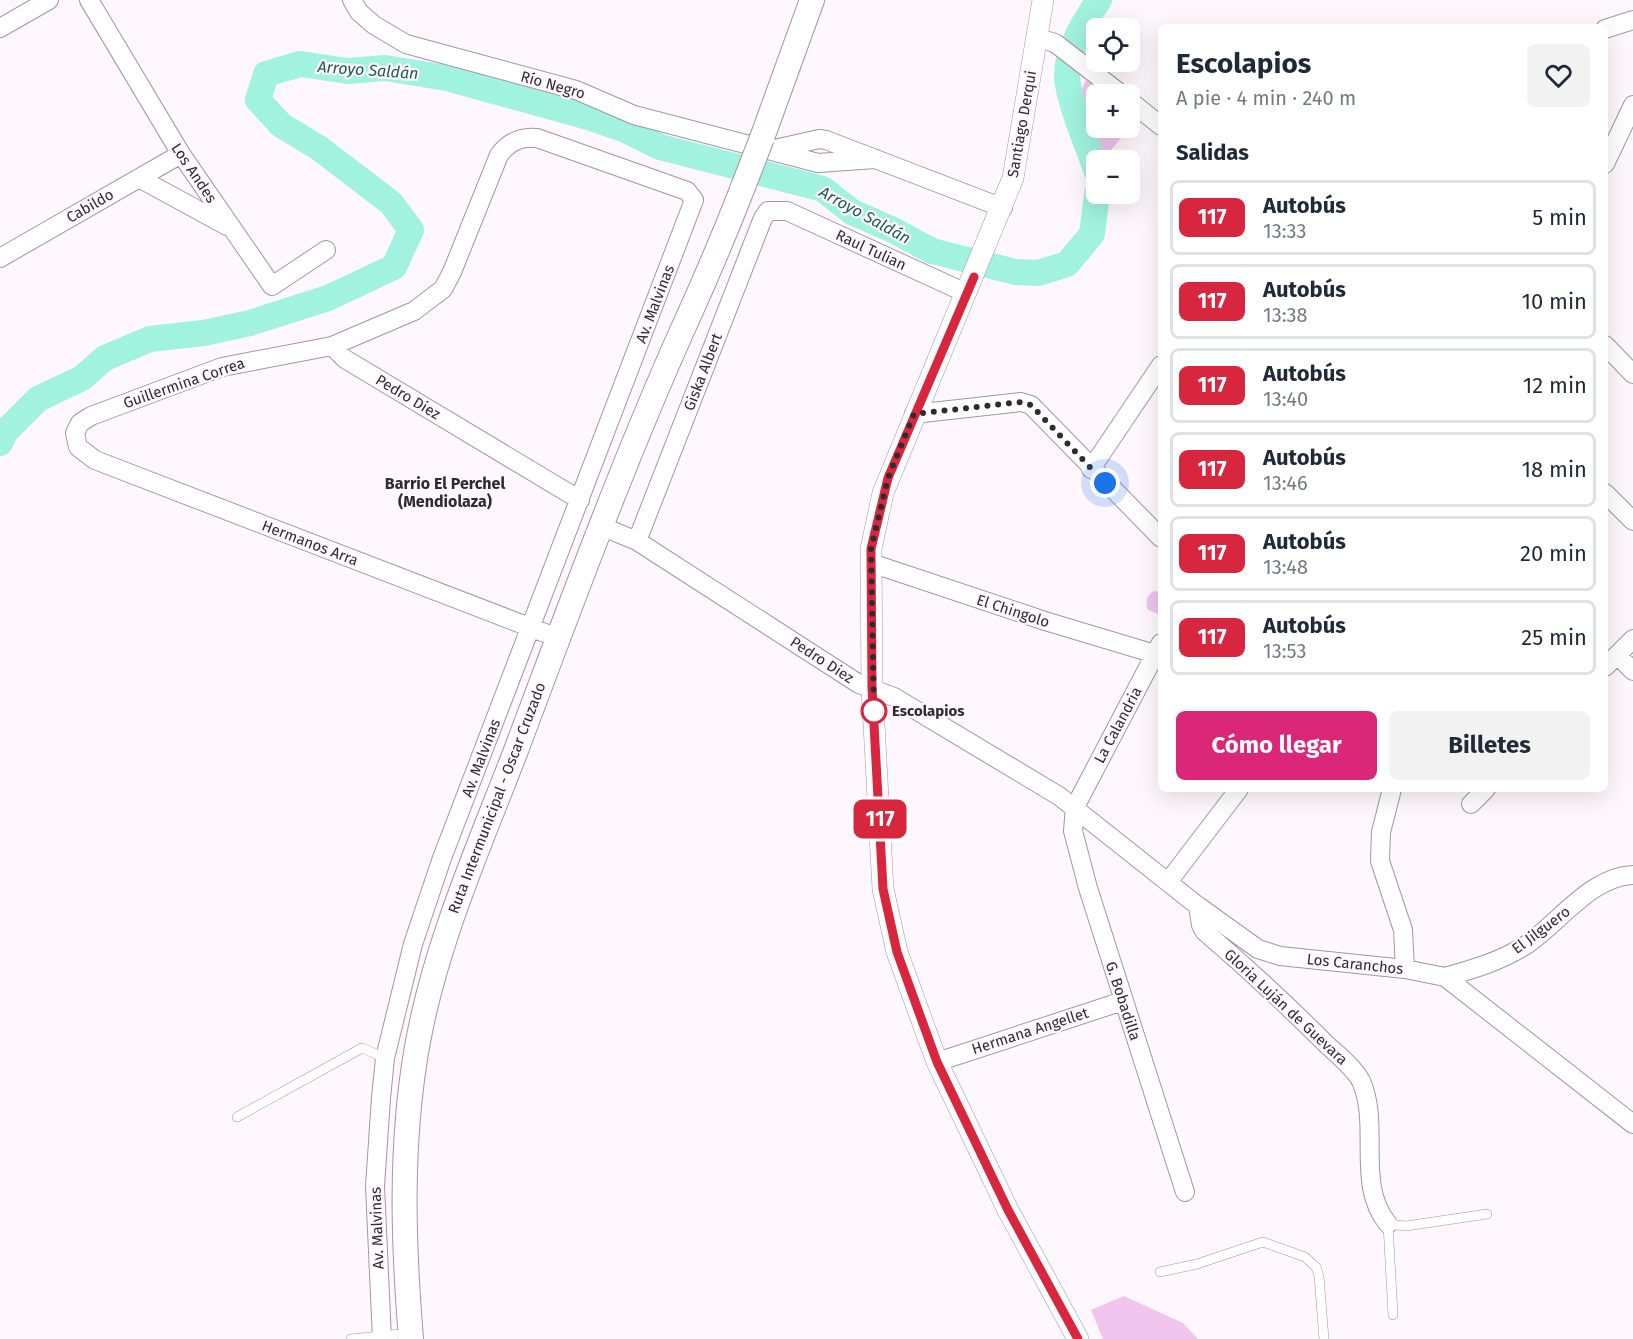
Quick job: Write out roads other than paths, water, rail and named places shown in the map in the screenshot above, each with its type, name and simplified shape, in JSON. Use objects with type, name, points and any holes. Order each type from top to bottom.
[{"type":"main road","name":"Ruta Intermunicipal - Oscar Cruzado","points":[[414,1337],[411,1241],[412,1171],[418,1093],[435,1005],[469,892],[681,333],[705,283],[743,187],[765,144],[812,0]]},
{"type":"main road","name":"Ruta Intermunicipal - Oscar Cruzado","points":[[414,1337],[404,1236],[404,1163],[410,1089],[424,1013],[456,905],[558,638],[607,529]]},
{"type":"street","points":[[0,28],[49,0]]},
{"type":"street","name":"Los Andes","points":[[88,0],[181,154],[272,286],[326,250]]},
{"type":"street","name":"Río Negro","points":[[352,0],[359,12],[374,25],[406,44],[576,90],[634,115],[765,144],[819,139],[1003,208]]},
{"type":"street","name":"Santiago Derqui","points":[[1043,0],[1046,40],[1018,161],[1003,208],[914,414],[883,493],[874,534],[871,563],[872,688],[883,889],[897,952],[937,1062],[1008,1210],[1078,1339]]},
{"type":"street","points":[[1608,28],[1633,20]]},
{"type":"street","points":[[1046,40],[1107,84]]},
{"type":"street","points":[[1608,158],[1633,105]]},
{"type":"street","points":[[1140,109],[1158,124]]},
{"type":"street","name":"Av. Malvinas","points":[[382,1338],[375,1186],[385,1058],[428,896],[694,200],[687,191],[537,138],[516,140]]},
{"type":"street","name":"Guillermina Correa","points":[[75,434],[80,423],[91,416],[222,367],[332,346],[414,311],[443,289],[499,155],[506,146],[516,140]]},
{"type":"street","name":"Cabildo","points":[[0,258],[181,154]]},
{"type":"street","points":[[140,177],[232,229]]},
{"type":"street","name":"Raul Tulian","points":[[776,209],[787,211],[970,285]]},
{"type":"street","name":"Giska Albert","points":[[637,541],[763,218],[768,211],[776,209]]},
{"type":"street","name":"Pedro Diez","points":[[332,346],[345,359],[580,500]]},
{"type":"street","points":[[1608,348],[1633,374]]},
{"type":"street","points":[[1091,469],[1158,369]]},
{"type":"street","points":[[914,414],[1021,402],[1038,411],[1091,469],[1158,535]]},
{"type":"street","name":"Hermanos Arra","points":[[75,434],[78,447],[95,460],[558,638]]},
{"type":"street","points":[[1608,496],[1633,521]]},
{"type":"street","name":"Pedro Diez","points":[[607,529],[637,541],[859,684],[894,698],[1075,807]]},
{"type":"street","name":"El Chingolo","points":[[871,563],[1045,621],[1158,649]]},
{"type":"street","points":[[1633,639],[1611,661],[1633,671]]},
{"type":"street","name":"La Calandria","points":[[1075,807],[1158,649]]},
{"type":"street","points":[[1168,882],[1237,792]]},
{"type":"street","points":[[1391,792],[1381,832],[1380,861],[1402,930],[1405,969]]},
{"type":"street","points":[[1471,804],[1483,792]]},
{"type":"street","name":"Los Caranchos","points":[[1075,807],[1198,906],[1258,949],[1269,953],[1405,969],[1445,977],[1633,1124]]},
{"type":"street","name":"G. Bobadilla","points":[[1075,807],[1073,831],[1088,888],[1185,1192]]},
{"type":"street","name":"El Jilguero","points":[[1445,977],[1475,969],[1517,951],[1599,887],[1616,878],[1633,875]]},
{"type":"street","name":"Gloria Luján de Guevara","points":[[1198,906],[1201,925],[1205,932],[1277,994],[1360,1080],[1367,1115],[1372,1190],[1376,1205],[1388,1224]]},
{"type":"street","name":"Hermana Angellet","points":[[937,1062],[1123,1001]]},
{"type":"lane","points":[[237,1117],[362,1048],[385,1058]]},
{"type":"lane","points":[[1394,1315],[1388,1224],[1406,1226],[1487,1214]]},
{"type":"lane","points":[[1160,1272],[1197,1264],[1263,1242],[1305,1257],[1316,1267],[1319,1276],[1324,1339]]},
{"type":"lane","points":[[351,1339],[414,1337]]},
{"type":"waterway","name":"Arroyo Saldán","points":[[1089,150],[1075,110],[1067,76],[1073,46],[1099,0]]},
{"type":"waterway","name":"Arroyo Saldán","points":[[0,443],[6,431],[38,399],[82,378],[105,358],[150,339],[204,333],[250,323],[328,298],[394,267],[411,230],[391,203],[319,148],[281,125],[258,100],[266,74],[300,64],[348,71],[385,68],[447,78],[588,117],[626,130],[660,147],[823,189],[852,212],[932,251],[1015,272],[1038,273],[1067,264],[1092,234],[1096,204]]},
{"type":"place","name":"Escolapios","points":[[874,711]]},
{"type":"district","name":"Barrio El Perchel (Mendiolaza)","points":[[445,492]]}]
